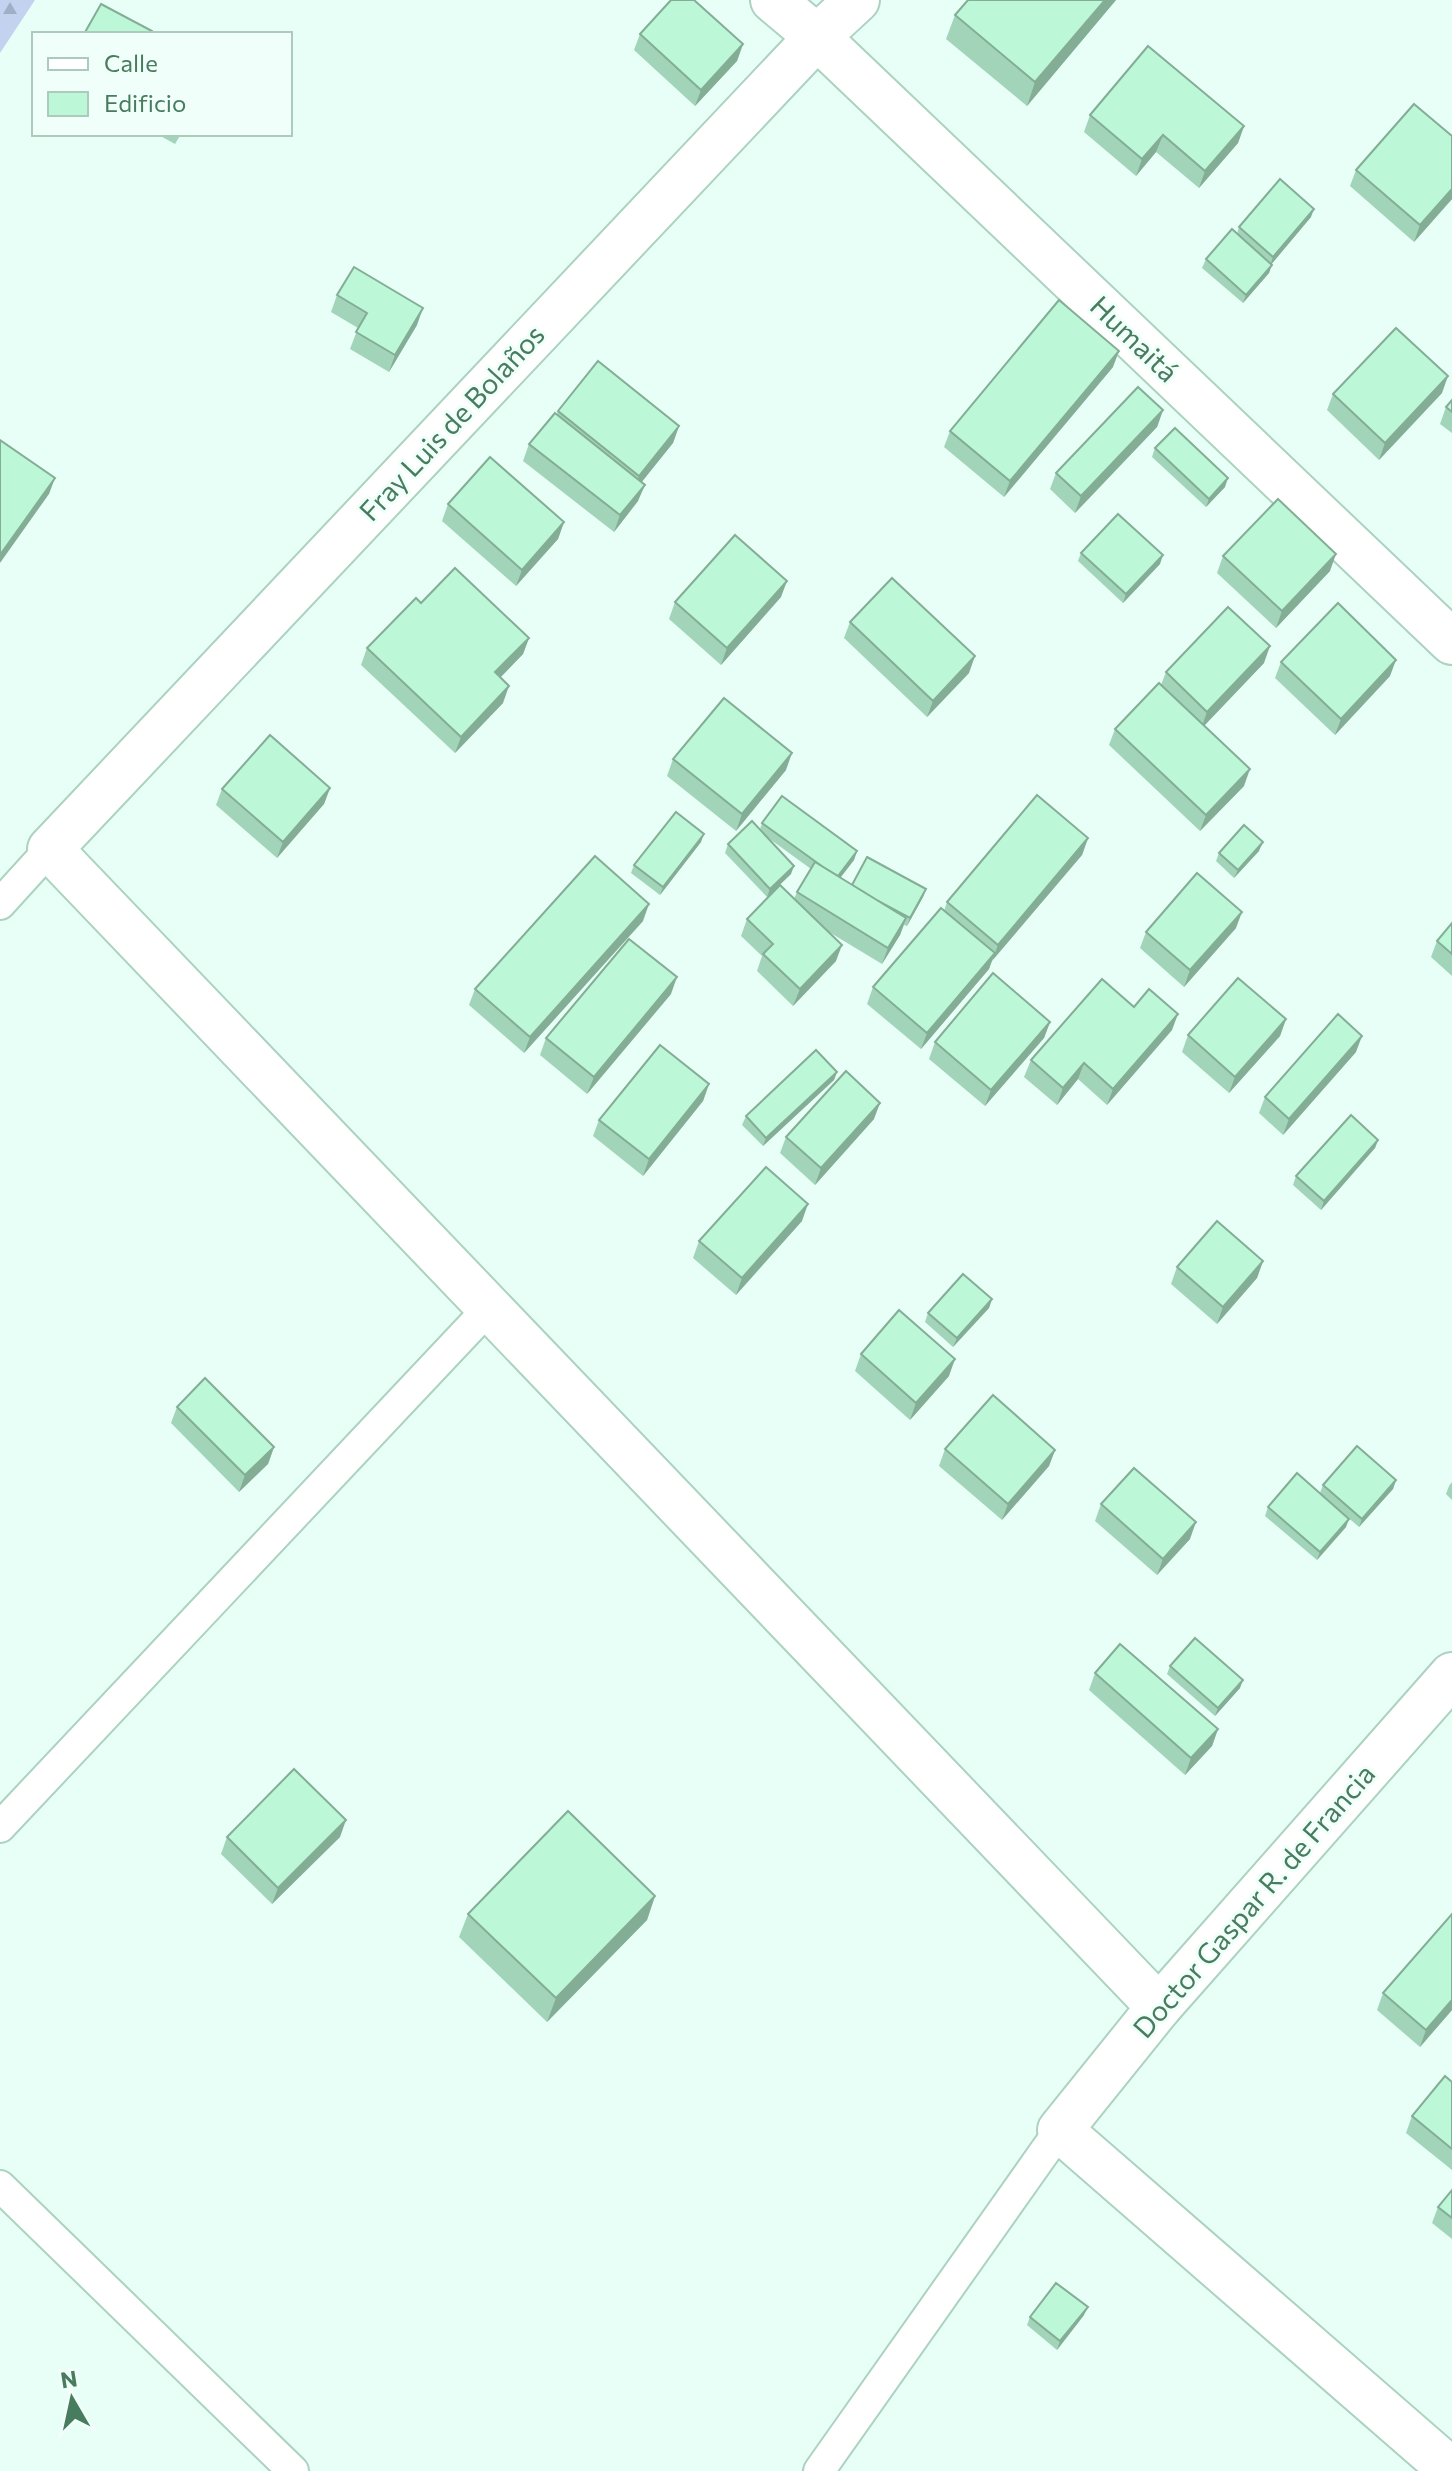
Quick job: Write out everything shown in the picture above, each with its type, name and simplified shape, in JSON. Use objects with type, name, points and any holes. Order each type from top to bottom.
[{"type":"street","name":"Humaitá","points":[[773,0],[817,37],[1452,642]]},
{"type":"street","name":"Fray Luis de Bolaños","points":[[50,849],[817,37],[857,0]]},
{"type":"street","points":[[50,849],[1159,2007]]},
{"type":"street","name":"Doctor Gaspar R. de Francia","points":[[1060,2130],[1159,2007],[1452,1675]]},
{"type":"street","points":[[1060,2130],[1452,2471]]},
{"type":"lane","points":[[0,904],[50,849]]},
{"type":"lane","points":[[0,1827],[489,1308]]},
{"type":"lane","points":[[819,2471],[1060,2130]]},
{"type":"lane","points":[[0,2186],[289,2470]]},
{"type":"green space","points":[[0,0],[35,0],[0,53]]},
{"type":"building","points":[[671,0],[694,0],[743,44],[701,90],[640,34]]},
{"type":"building","points":[[968,0],[1105,0],[1035,82],[955,15]]},
{"type":"building","points":[[101,4],[152,31],[152,32],[85,32]]},
{"type":"building","points":[[1148,46],[1244,126],[1205,171],[1163,135],[1142,159],[1090,115]]},
{"type":"building","points":[[1414,104],[1452,136],[1452,189],[1420,225],[1356,170]]},
{"type":"building","points":[[1280,179],[1314,209],[1273,257],[1239,227]]},
{"type":"building","points":[[1232,229],[1272,265],[1246,295],[1206,259]]},
{"type":"building","points":[[354,267],[423,308],[395,355],[356,332],[367,313],[337,295]]},
{"type":"building","points":[[1059,300],[1119,351],[1010,481],[950,431]]},
{"type":"building","points":[[1396,328],[1448,376],[1385,443],[1333,394]]},
{"type":"building","points":[[598,361],[679,426],[639,476],[558,411]]},
{"type":"building","points":[[1138,387],[1163,410],[1081,496],[1056,473]]},
{"type":"building","points":[[555,413],[645,485],[620,515],[529,444]]},
{"type":"building","points":[[1175,428],[1228,478],[1209,499],[1155,448]]},
{"type":"building","points":[[0,440],[55,478],[0,555]]},
{"type":"building","points":[[490,457],[564,522],[522,570],[448,504]]},
{"type":"building","points":[[1278,499],[1336,554],[1282,611],[1223,556]]},
{"type":"building","points":[[1118,514],[1163,555],[1126,594],[1081,553]]},
{"type":"building","points":[[735,535],[787,581],[727,648],[675,602]]},
{"type":"building","points":[[455,568],[529,638],[495,672],[509,686],[461,737],[367,648],[416,598],[421,603]]},
{"type":"building","points":[[892,578],[975,656],[933,701],[850,622]]},
{"type":"building","points":[[1338,603],[1396,660],[1341,719],[1281,662]]},
{"type":"building","points":[[1228,607],[1270,646],[1207,712],[1166,672]]},
{"type":"building","points":[[1159,683],[1250,769],[1206,815],[1115,729]]},
{"type":"building","points":[[724,698],[792,753],[742,814],[673,759]]},
{"type":"building","points":[[270,735],[330,788],[283,842],[222,789]]},
{"type":"building","points":[[1037,795],[1088,838],[998,945],[947,902]]},
{"type":"building","points":[[782,796],[857,851],[838,876],[762,823]]},
{"type":"building","points":[[676,812],[704,834],[663,887],[634,865]]},
{"type":"building","points":[[752,821],[794,866],[770,889],[728,844]]},
{"type":"building","points":[[1244,825],[1263,842],[1238,870],[1219,853]]},
{"type":"building","points":[[595,856],[649,904],[530,1037],[475,989]]},
{"type":"building","points":[[867,857],[926,889],[910,918],[852,885]]},
{"type":"building","points":[[815,862],[906,918],[888,948],[797,892]]},
{"type":"building","points":[[1197,873],[1242,912],[1190,970],[1146,932]]},
{"type":"building","points":[[780,885],[842,945],[800,989],[763,954],[773,944],[747,919]]},
{"type":"building","points":[[941,908],[995,953],[927,1033],[873,987]]},
{"type":"building","points":[[1452,923],[1452,954],[1437,941]]},
{"type":"building","points":[[629,939],[677,977],[594,1077],[546,1038]]},
{"type":"building","points":[[993,973],[1050,1022],[991,1090],[935,1042]]},
{"type":"building","points":[[1238,978],[1286,1019],[1235,1077],[1188,1035]]},
{"type":"building","points":[[1102,979],[1134,1007],[1149,989],[1178,1014],[1113,1089],[1084,1063],[1063,1088],[1031,1060]]},
{"type":"building","points":[[1338,1014],[1362,1036],[1289,1119],[1265,1097]]},
{"type":"building","points":[[660,1045],[709,1084],[649,1159],[599,1120]]},
{"type":"building","points":[[816,1050],[837,1072],[766,1138],[746,1116]]},
{"type":"building","points":[[846,1071],[880,1103],[821,1168],[786,1137]]},
{"type":"building","points":[[1351,1115],[1378,1140],[1324,1201],[1296,1176]]},
{"type":"building","points":[[766,1167],[808,1204],[742,1278],[699,1241]]},
{"type":"building","points":[[1217,1221],[1263,1261],[1223,1307],[1177,1267]]},
{"type":"building","points":[[963,1274],[992,1299],[957,1338],[928,1313]]},
{"type":"building","points":[[899,1310],[955,1359],[916,1403],[861,1354]]},
{"type":"building","points":[[205,1378],[274,1447],[245,1475],[177,1407]]},
{"type":"building","points":[[993,1395],[1055,1450],[1008,1504],[945,1449]]},
{"type":"building","points":[[1357,1446],[1396,1480],[1362,1519],[1323,1485]]},
{"type":"building","points":[[1134,1468],[1196,1522],[1163,1559],[1101,1504]]},
{"type":"building","points":[[1297,1473],[1349,1519],[1320,1552],[1268,1507]]},
{"type":"building","points":[[1195,1638],[1243,1680],[1218,1708],[1170,1666]]},
{"type":"building","points":[[1120,1644],[1218,1729],[1191,1758],[1095,1673]]},
{"type":"building","points":[[294,1769],[346,1820],[278,1888],[227,1837]]},
{"type":"building","points":[[568,1811],[655,1896],[556,1998],[468,1914]]},
{"type":"building","points":[[1452,1914],[1452,2000],[1426,2030],[1383,1993]]},
{"type":"building","points":[[1445,2076],[1452,2082],[1452,2149],[1412,2116]]},
{"type":"building","points":[[1452,2190],[1452,2218],[1438,2207]]},
{"type":"building","points":[[1056,2283],[1088,2307],[1060,2341],[1030,2317]]}]
